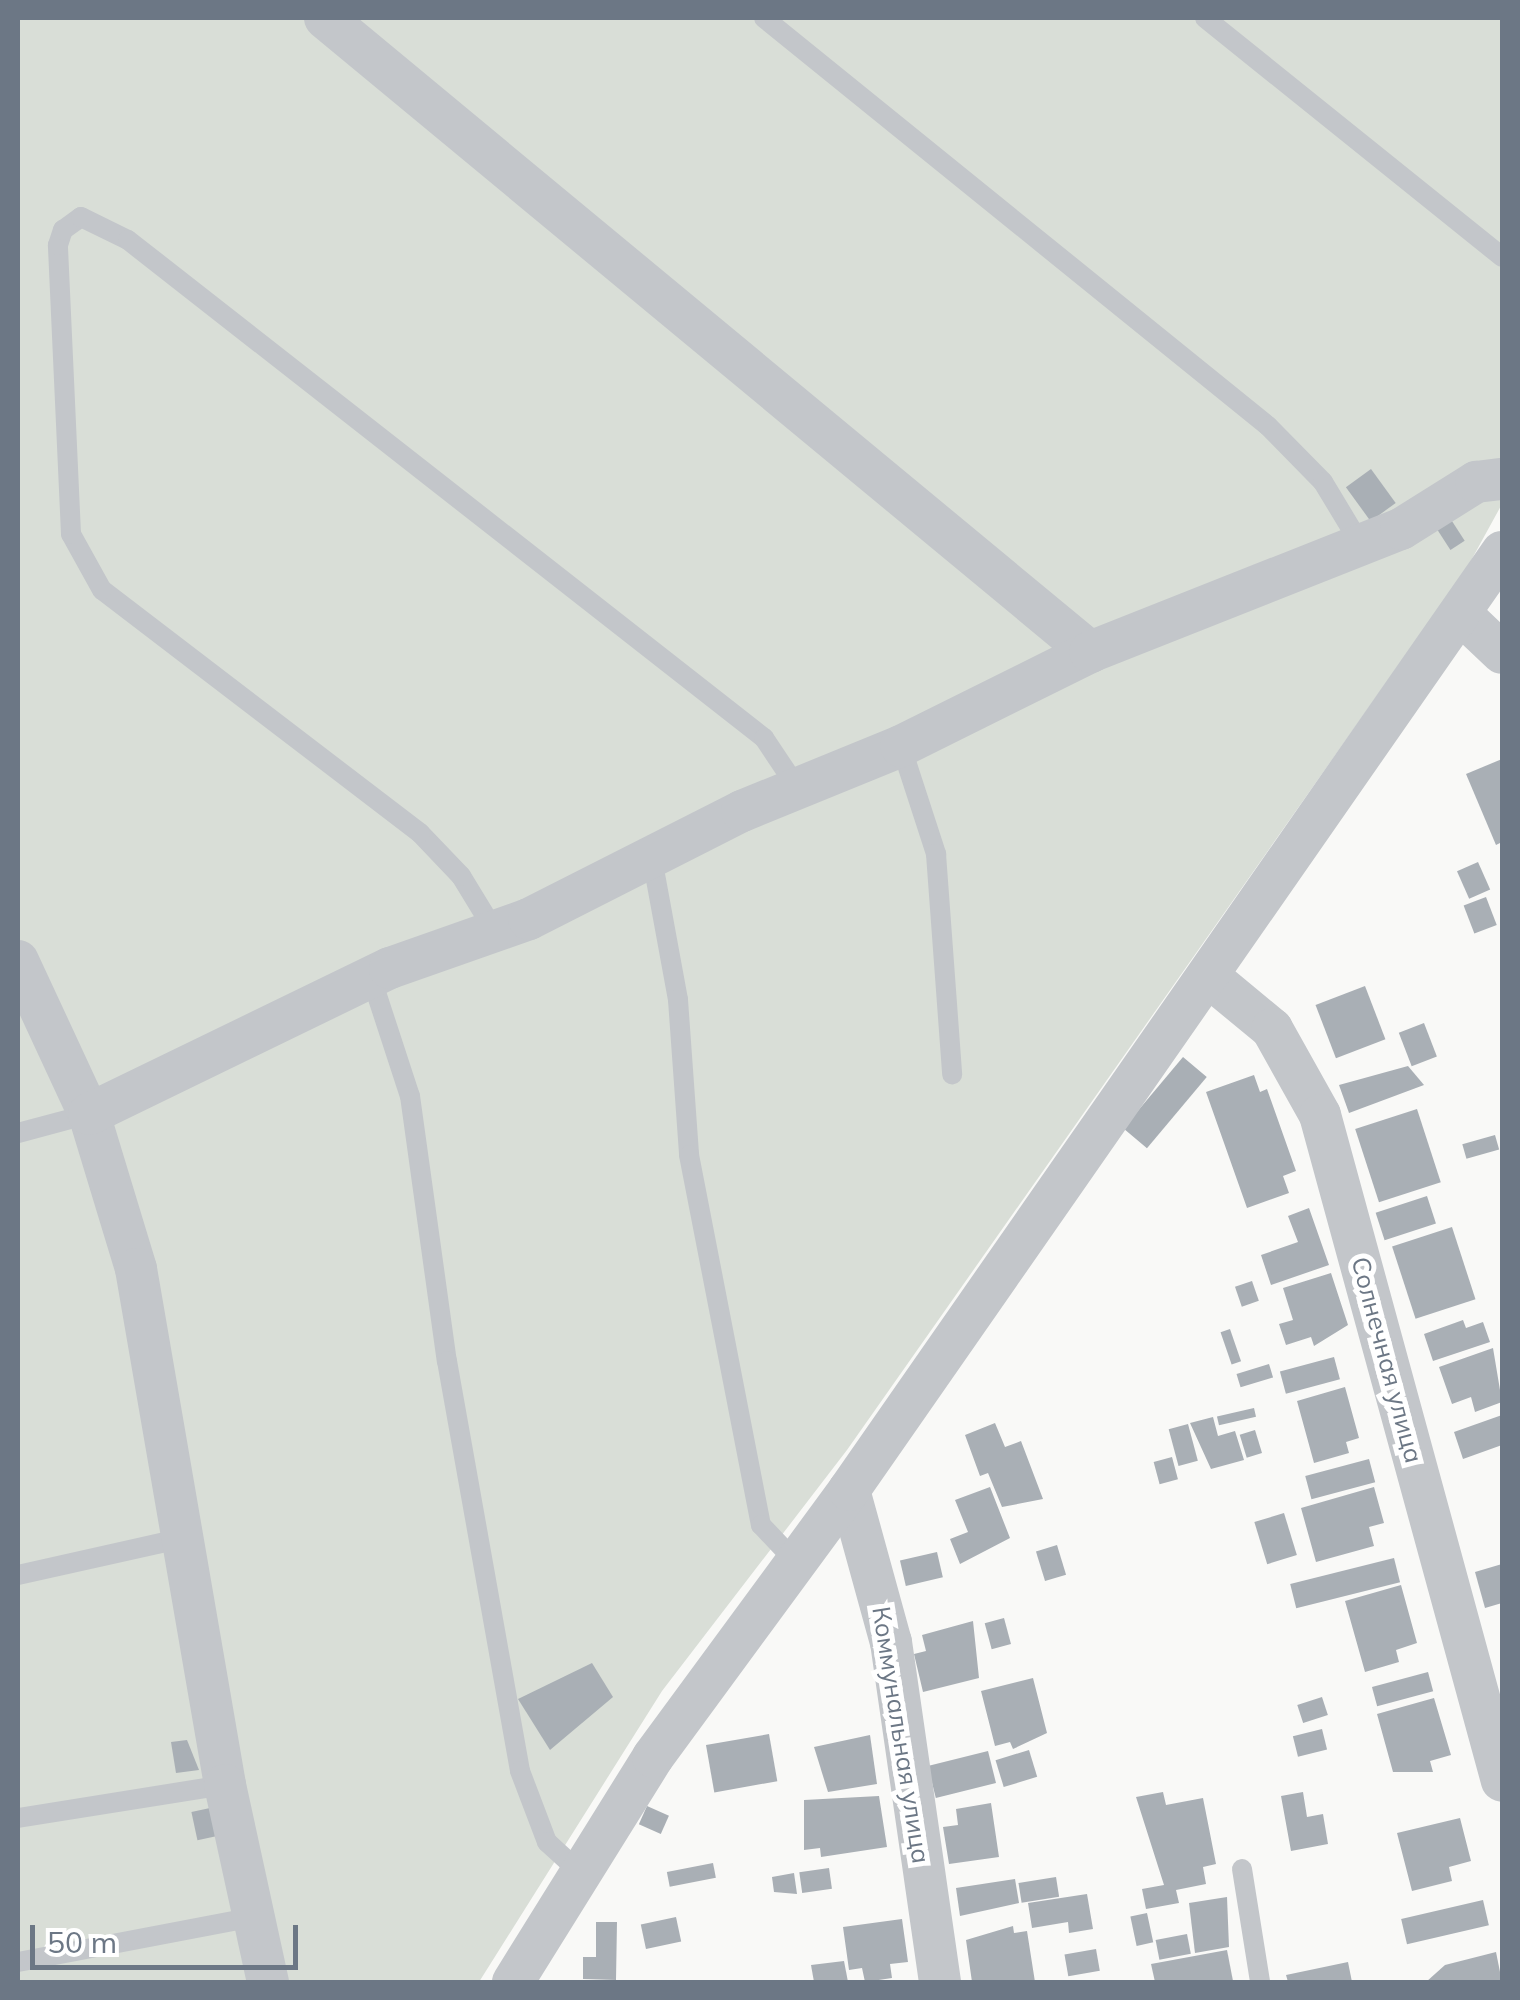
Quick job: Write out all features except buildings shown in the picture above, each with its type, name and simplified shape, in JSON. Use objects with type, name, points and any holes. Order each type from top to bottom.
[{"type":"street","points":[[325,18],[1090,652]]},
{"type":"street","points":[[88,1114],[371,977],[494,930],[652,858],[796,786],[902,746],[1090,652],[1362,544],[1476,482],[1502,479]]},
{"type":"street","points":[[516,1981],[653,1757],[848,1490],[1502,552]]},
{"type":"street","points":[[1462,614],[1502,653]]},
{"type":"street","points":[[18,961],[88,1114],[136,1269],[225,1785],[268,1982]]},
{"type":"street","name":"Солнечная улица","points":[[1208,976],[1272,1029],[1301,1069],[1320,1115],[1502,1781]]},
{"type":"street","name":"Коммунальная улица","points":[[848,1490],[881,1602],[940,1982]]},
{"type":"street","points":[[795,1561],[819,1553],[842,1558],[881,1602]]},
{"type":"lane","points":[[764,18],[1268,426],[1322,482],[1362,544]]},
{"type":"lane","points":[[1205,18],[1502,257]]},
{"type":"lane","points":[[494,930],[461,876],[420,833],[102,590],[76,543],[58,245],[62,230],[81,217],[128,240],[764,738],[796,786]]},
{"type":"lane","points":[[902,746],[936,854],[952,1074]]},
{"type":"lane","points":[[652,858],[678,1000],[690,1154],[761,1525],[795,1561]]},
{"type":"lane","points":[[371,977],[410,1096],[447,1361],[520,1770],[547,1842],[581,1873]]},
{"type":"lane","points":[[18,1133],[88,1114]]},
{"type":"lane","points":[[18,1575],[182,1538]]},
{"type":"lane","points":[[18,1818],[225,1785]]},
{"type":"lane","points":[[1242,1869],[1260,1982]]},
{"type":"lane","points":[[18,1962],[253,1917]]},
{"type":"shaded area","points":[[18,18],[1502,18],[1502,504],[1468,566],[847,1450],[662,1691],[479,1982],[18,1982]]}]
